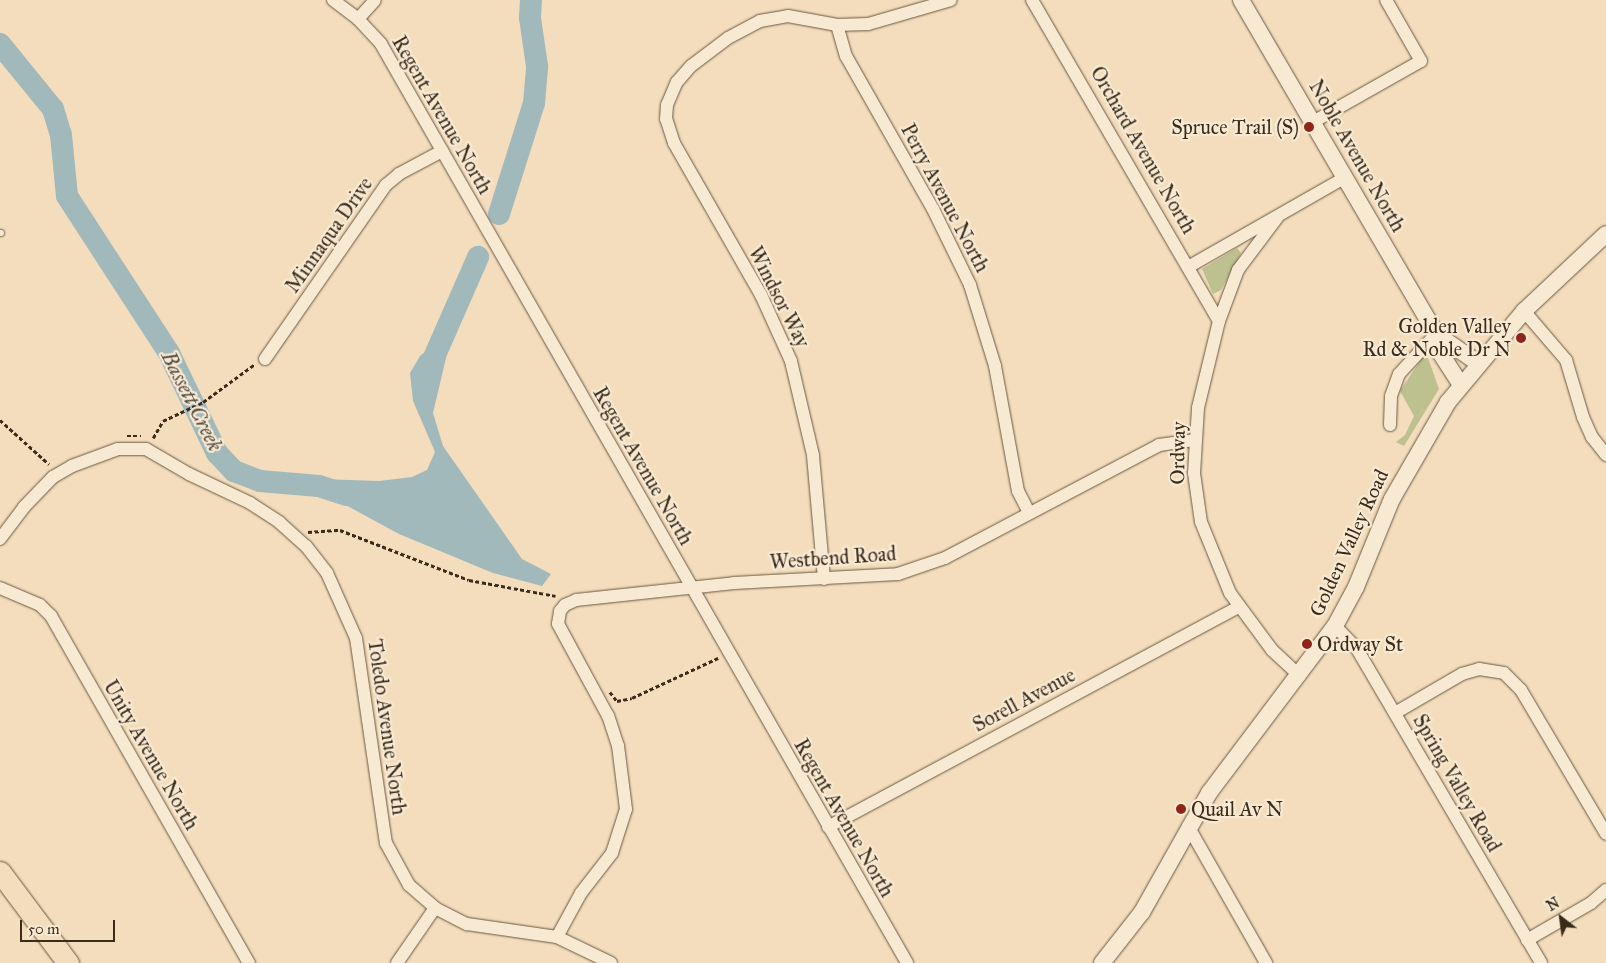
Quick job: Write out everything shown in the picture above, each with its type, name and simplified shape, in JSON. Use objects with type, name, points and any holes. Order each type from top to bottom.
[{"type":"highway","points":[[0,872],[68,963]]},
{"type":"street","name":"Regent Avenue North","points":[[333,0],[358,19],[381,44],[907,963]]},
{"type":"street","points":[[358,19],[375,0]]},
{"type":"street","points":[[837,24],[884,21],[952,0]]},
{"type":"street","name":"Orchard Avenue North","points":[[1032,0],[1218,321]]},
{"type":"street","name":"Noble Avenue North","points":[[1241,0],[1436,334],[1478,363]]},
{"type":"street","points":[[1313,122],[1421,61],[1386,0]]},
{"type":"street","name":"Windsor Way","points":[[824,579],[813,454],[791,362],[765,303],[674,143],[666,119],[667,105],[677,82],[692,66],[747,26],[776,17],[788,16],[837,24]]},
{"type":"street","name":"Perry Avenue North","points":[[837,24],[846,56],[933,210],[970,285],[995,366],[1018,491],[1029,513]]},
{"type":"street","name":"Minnaqua Drive","points":[[265,359],[386,185],[399,174],[442,151]]},
{"type":"street","name":"Ordway","points":[[1188,267],[1277,218],[1344,178]]},
{"type":"street","name":"Ordway","points":[[1277,218],[1238,270],[1218,321],[1200,392],[1194,440],[1195,482],[1201,522],[1216,562],[1238,607],[1272,650],[1300,676]]},
{"type":"street","name":"Golden Valley Road","points":[[1102,963],[1142,912],[1188,826],[1335,626],[1413,459],[1461,385],[1524,311],[1606,234]]},
{"type":"street","points":[[1524,311],[1566,360],[1583,417],[1592,437],[1606,455]]},
{"type":"street","points":[[1390,425],[1394,385],[1408,361],[1436,334]]},
{"type":"street","name":"Noble Avenue North","points":[[1436,334],[1437,348],[1461,385]]},
{"type":"street","name":"Westbend Road","points":[[565,605],[576,600],[691,588],[873,577],[922,567],[1159,445],[1194,440]]},
{"type":"street","points":[[0,539],[24,506],[53,477],[118,443]]},
{"type":"street","name":"Toledo Avenue North","points":[[118,443],[146,449],[189,474],[250,503],[306,546],[327,573],[356,638],[386,843],[408,885],[435,908],[467,924],[557,937],[611,963]]},
{"type":"street","name":"Unity Avenue North","points":[[0,588],[40,605],[50,616],[249,963]]},
{"type":"street","points":[[557,937],[582,893],[612,854],[626,809],[618,746],[608,716],[558,624],[560,611],[565,605]]},
{"type":"street","name":"Sorell Avenue","points":[[828,827],[1238,607]]},
{"type":"street","name":"Spring Valley Road","points":[[1335,626],[1357,649],[1541,963]]},
{"type":"street","points":[[1395,713],[1462,674],[1479,669],[1504,673],[1521,690],[1606,834]]},
{"type":"street","points":[[1188,826],[1266,963]]},
{"type":"street","points":[[1527,940],[1591,903],[1606,890]]},
{"type":"street","points":[[397,963],[435,908]]},
{"type":"path","points":[[153,438],[163,421],[203,402],[246,369],[265,359]]},
{"type":"path","points":[[0,420],[50,464],[58,460]]},
{"type":"path","points":[[118,443],[133,434],[153,438],[160,443]]},
{"type":"path","points":[[301,526],[307,533],[340,530],[359,535],[469,580],[560,597],[565,605]]},
{"type":"path","points":[[609,690],[617,701],[632,698],[719,658]]},
{"type":"green space","points":[[1237,248],[1241,253],[1221,290],[1213,294],[1202,269]]},
{"type":"green space","points":[[1422,358],[1428,358],[1439,389],[1404,446],[1396,442],[1405,435],[1414,416],[1400,391]]},
{"type":"water","points":[[436,343],[446,358],[433,413],[443,446],[522,559],[551,574],[542,586],[493,573],[399,534],[318,490],[320,479],[379,481],[412,477],[427,470],[435,452],[413,401],[410,373],[420,356]]},
{"type":"waterway","name":"Bassett Creek","points":[[499,214],[534,103],[537,66],[530,18],[531,0]]},
{"type":"waterway","name":"Bassett Creek","points":[[0,44],[53,109],[61,135],[67,196],[169,353],[217,453],[234,471],[260,481],[319,486],[347,495]]},
{"type":"waterway","name":"Bassett Creek","points":[[430,374],[432,362],[478,257]]},
{"type":"place","name":"Spruce Trail (S)","points":[[1309,127]]},
{"type":"place","name":"Golden Valley Rd & Noble Dr N","points":[[1521,338]]},
{"type":"place","name":"Ordway St","points":[[1307,644]]},
{"type":"place","name":"Quail Av N","points":[[1181,809]]}]
